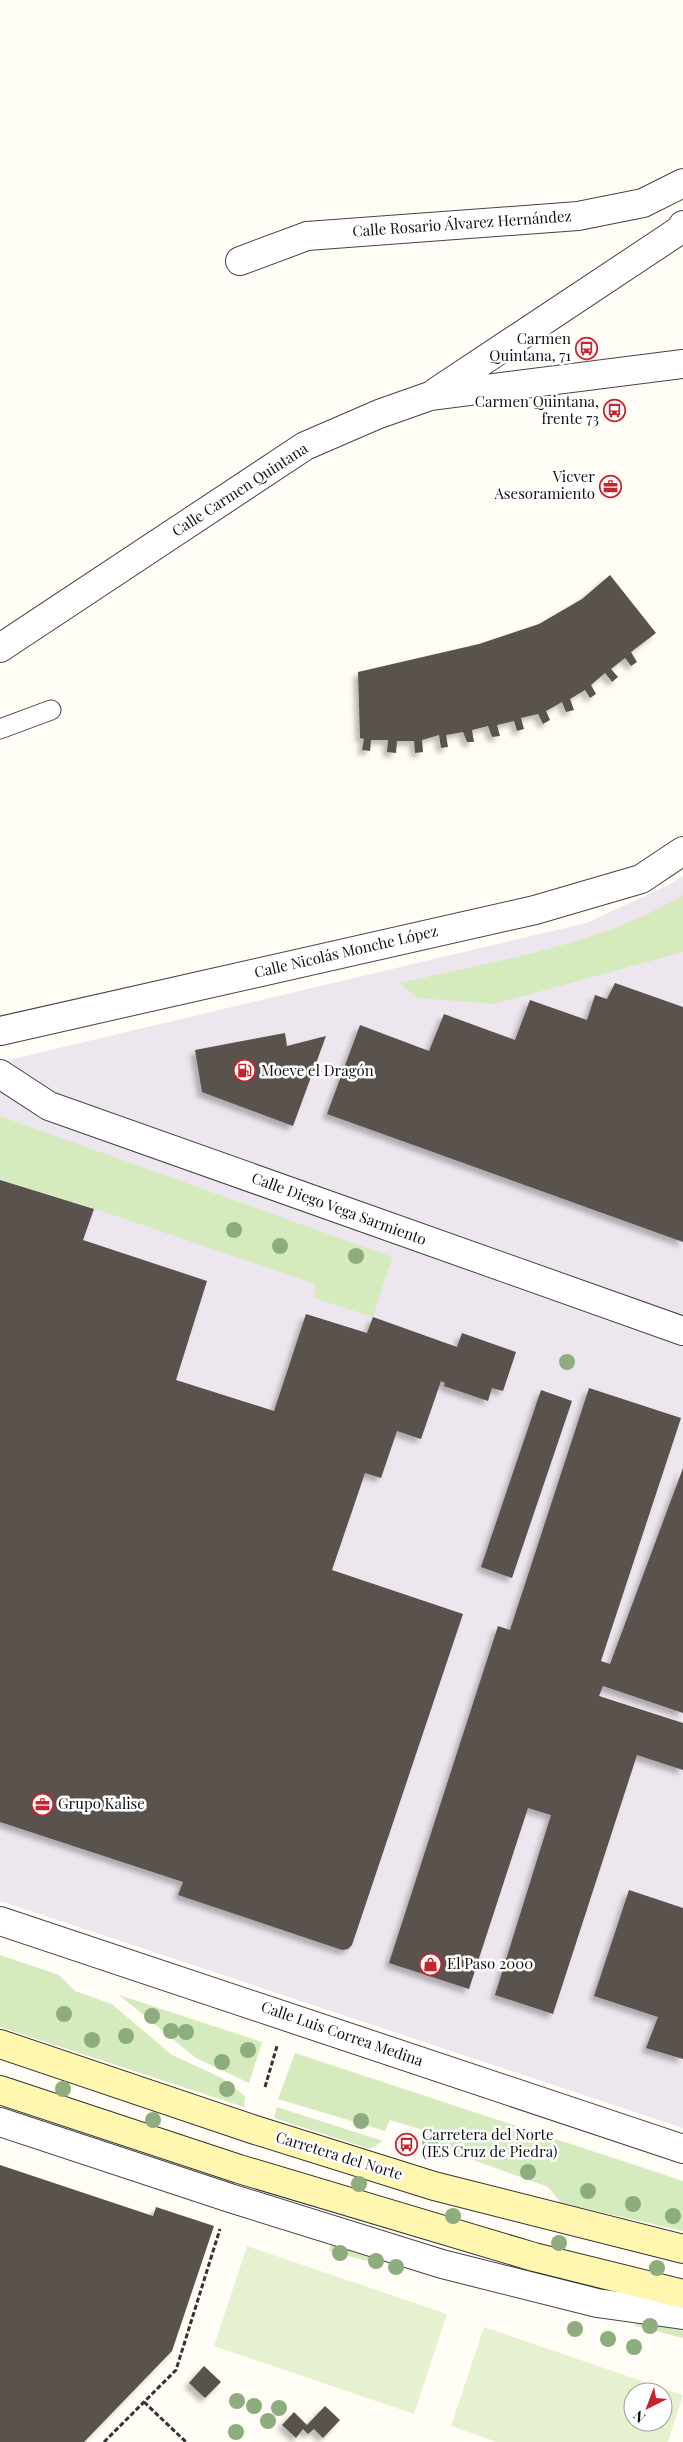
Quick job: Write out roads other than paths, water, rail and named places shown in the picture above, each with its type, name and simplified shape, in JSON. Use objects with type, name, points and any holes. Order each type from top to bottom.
[{"type":"street","name":"Calle Rosario Álvarez Hernández","points":[[240,262],[307,236],[578,216],[643,203],[683,183]]},
{"type":"street","points":[[430,396],[680,230],[683,225]]},
{"type":"street","name":"Calle Carmen Quintana","points":[[0,648],[305,446],[379,414],[430,396],[683,364]]},
{"type":"street","name":"Calle Nicolás Monche López","points":[[0,1031],[535,910],[641,879],[683,851]]},
{"type":"street","name":"Calle Diego Vega Sarmiento","points":[[0,1074],[49,1106],[683,1331]]},
{"type":"street","name":"Calle Luis Correa Medina","points":[[0,1921],[683,2148]]},
{"type":"street","name":"Carretera del Norte","points":[[0,2044],[252,2129],[434,2186],[683,2249]]},
{"type":"street","points":[[0,2090],[249,2172],[534,2257],[683,2294]]},
{"type":"street","points":[[0,2122],[230,2198],[452,2266],[597,2303],[683,2315]]},
{"type":"lane","points":[[0,729],[51,710]]},
{"type":"place","name":"Carmen Quintana, 71","points":[[587,348]]},
{"type":"place","name":"Carmen Quintana, frente 73","points":[[615,411]]},
{"type":"place","name":"Vicver Asesoramiento","points":[[611,486]]},
{"type":"place","name":"Moeve el Dragón","points":[[245,1071]]},
{"type":"place","name":"Grupo Kalise","points":[[42,1804]]},
{"type":"place","name":"El Paso 2000","points":[[431,1964]]},
{"type":"place","name":"Carretera del Norte (IES Cruz de Piedra)","points":[[406,2144]]}]
